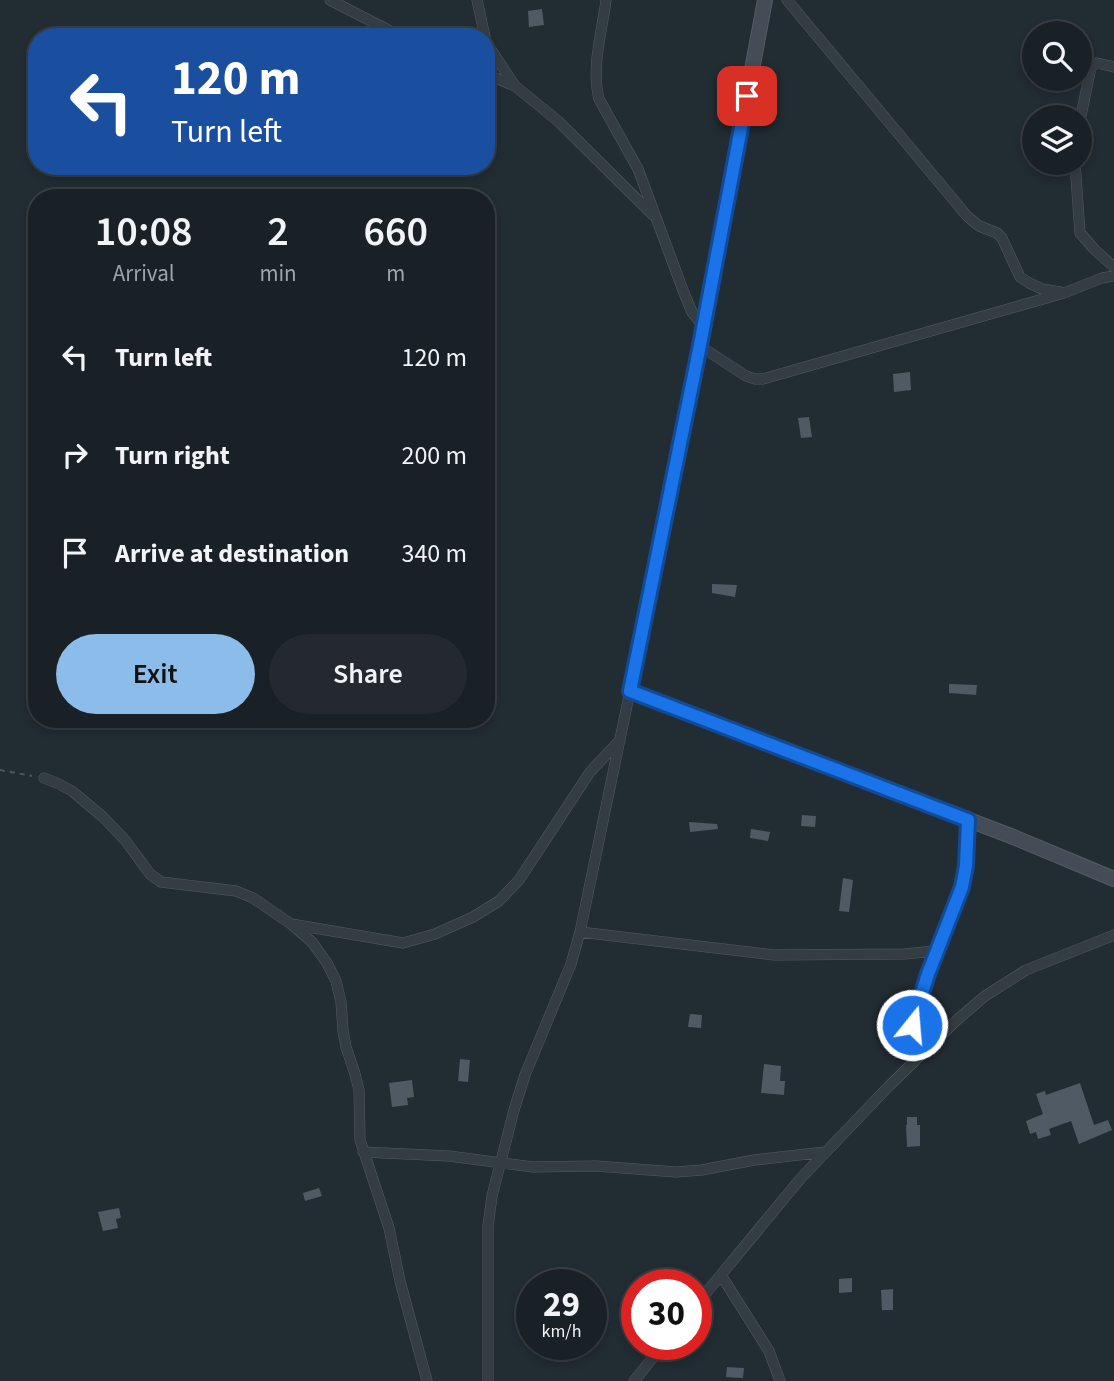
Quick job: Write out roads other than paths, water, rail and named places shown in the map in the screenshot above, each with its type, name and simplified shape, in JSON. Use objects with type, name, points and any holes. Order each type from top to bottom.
[{"type":"street","points":[[330,0],[384,28]]},
{"type":"street","points":[[477,0],[483,28]]},
{"type":"street","points":[[606,0],[597,59],[596,89],[602,107],[638,169],[684,293],[692,312],[704,327]]},
{"type":"street","points":[[488,1381],[488,1226],[492,1196],[525,1075],[571,964],[580,932],[704,327],[765,0]]},
{"type":"street","points":[[787,0],[967,216],[979,226],[997,233],[1020,277],[1042,289],[1064,293]]},
{"type":"street","points":[[495,56],[515,86]]},
{"type":"street","points":[[1084,105],[1093,66],[1097,63],[1114,67]]},
{"type":"street","points":[[495,78],[515,86],[558,121],[656,217]]},
{"type":"street","points":[[700,345],[746,376],[763,379],[1064,293],[1102,278],[1114,268],[1080,233],[1076,175]]},
{"type":"street","points":[[630,691],[968,820],[1114,879]]},
{"type":"street","points":[[291,924],[403,943],[435,934],[473,917],[499,901],[519,880],[590,772],[620,740]]},
{"type":"street","points":[[44,779],[72,791],[103,817],[125,840],[150,874],[161,882],[236,891],[253,898],[312,942],[327,963],[336,981],[346,1047],[359,1090],[359,1132],[363,1152],[381,1199],[427,1381]]},
{"type":"street","points":[[919,1058],[912,1025],[936,951],[962,887],[966,866],[968,820]]},
{"type":"street","points":[[580,932],[774,955],[904,954],[936,951]]},
{"type":"street","points":[[712,1286],[801,1178],[958,1019],[985,996],[1026,970],[1114,935]]},
{"type":"street","points":[[363,1152],[449,1156],[533,1167],[596,1166],[676,1172],[825,1152]]},
{"type":"street","points":[[721,1275],[769,1351],[780,1381]]},
{"type":"street","points":[[634,1381],[651,1360]]}]
